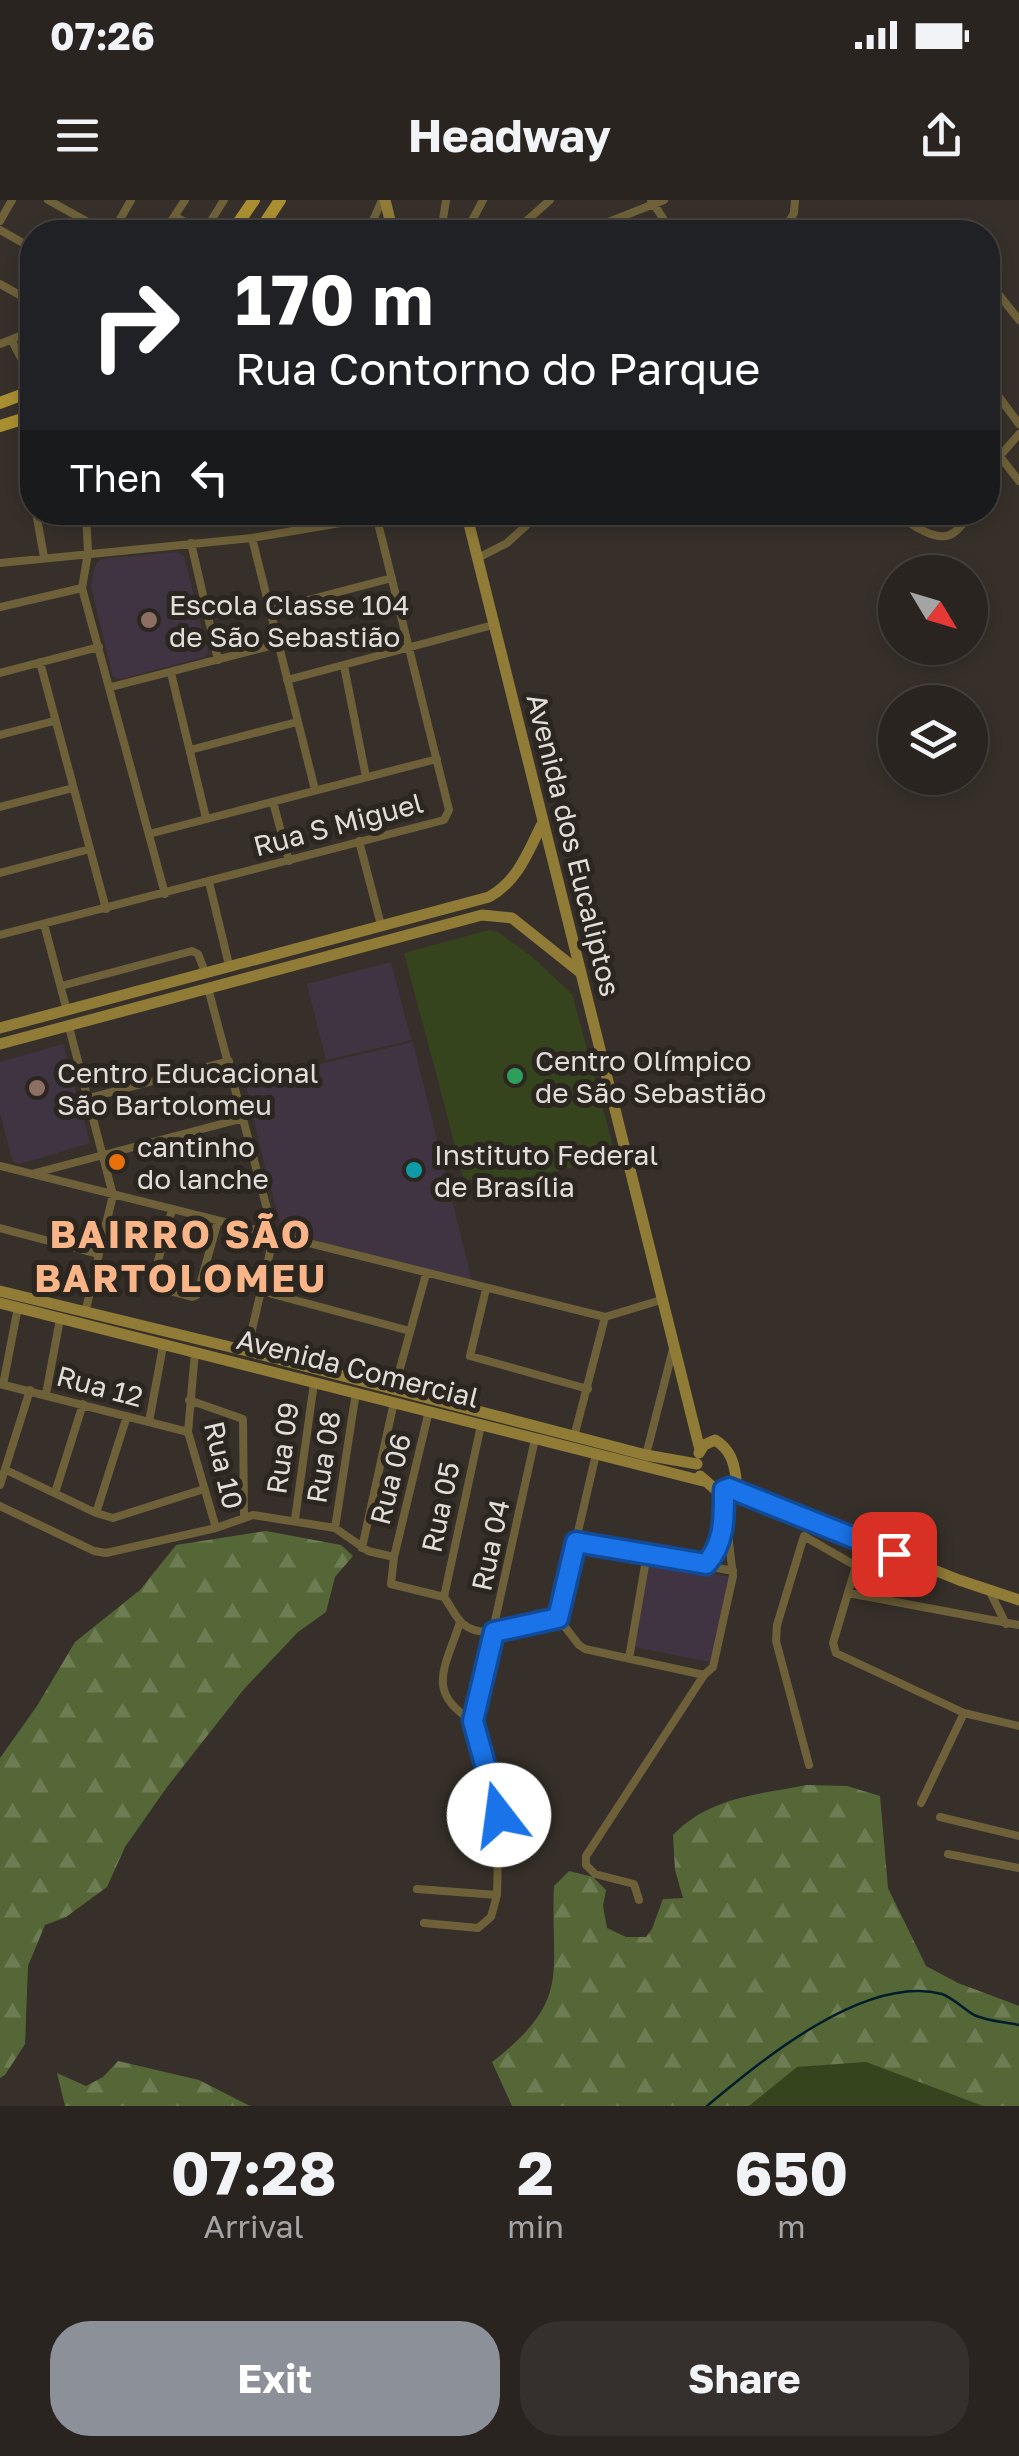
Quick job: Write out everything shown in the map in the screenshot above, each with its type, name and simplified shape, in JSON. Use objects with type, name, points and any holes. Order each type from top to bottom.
[{"type":"street","points":[[0,221],[12,200]]},
{"type":"street","points":[[48,200],[87,220]]},
{"type":"street","points":[[174,220],[186,200]]},
{"type":"street","points":[[528,220],[550,200]]},
{"type":"street","points":[[620,220],[657,202]]},
{"type":"street","points":[[176,217],[181,220]]},
{"type":"street","points":[[1000,297],[1019,320]]},
{"type":"street","points":[[0,344],[20,338]]},
{"type":"street","points":[[12,342],[20,357]]},
{"type":"street","points":[[1000,398],[1019,424]]},
{"type":"street","points":[[1000,455],[1019,434]]},
{"type":"street","points":[[1000,457],[1019,481]]},
{"type":"street","points":[[38,525],[44,558]]},
{"type":"street","points":[[87,525],[88,553],[82,588],[166,894]]},
{"type":"street","points":[[0,562],[252,538],[341,525]]},
{"type":"street","name":"Rua S Miguel","points":[[0,935],[444,820],[449,810],[438,759],[379,525]]},
{"type":"street","name":"Avenida dos Eucaliptos","points":[[469,525],[700,1450]]},
{"type":"street","points":[[478,558],[508,543],[527,525]]},
{"type":"street","points":[[913,525],[934,537],[946,538],[954,536],[961,525]]},
{"type":"street","points":[[252,538],[315,790]]},
{"type":"street","points":[[191,543],[218,660]]},
{"type":"street","points":[[270,610],[392,578]]},
{"type":"street","points":[[0,607],[82,588]]},
{"type":"street","points":[[287,680],[493,626]]},
{"type":"street","points":[[111,688],[278,644]]},
{"type":"street","points":[[0,673],[100,647]]},
{"type":"street","points":[[40,662],[106,909]]},
{"type":"street","points":[[344,666],[366,777]]},
{"type":"street","points":[[171,673],[206,818]]},
{"type":"street","points":[[0,735],[54,721]]},
{"type":"street","points":[[190,750],[297,722]]},
{"type":"street","points":[[149,834],[438,759]]},
{"type":"street","points":[[0,806],[73,788]]},
{"type":"street","points":[[273,802],[289,860]]},
{"type":"street","points":[[0,1028],[490,897],[514,878],[542,824]]},
{"type":"street","points":[[360,841],[381,925]]},
{"type":"street","points":[[0,872],[90,849]]},
{"type":"street","points":[[209,882],[229,966]]},
{"type":"street","points":[[448,908],[452,922]]},
{"type":"street","points":[[0,1044],[482,915],[512,918],[582,973]]},
{"type":"street","points":[[44,924],[68,1011]]},
{"type":"street","points":[[61,986],[192,951],[210,971],[229,1062],[274,1234],[246,1351]]},
{"type":"street","points":[[69,1027],[113,1195],[86,1313]]},
{"type":"street","points":[[89,1098],[229,1062]]},
{"type":"street","points":[[31,1174],[244,1118]]},
{"type":"street","points":[[0,1166],[606,1317],[661,1300]]},
{"type":"street","points":[[172,1210],[152,1279],[158,1288],[175,1293],[196,1295],[218,1221]]},
{"type":"street","points":[[0,1228],[98,1254]]},
{"type":"street","points":[[362,1548],[394,1397],[426,1274]]},
{"type":"street","points":[[486,1289],[470,1356],[588,1388]]},
{"type":"street","name":"Avenida Comercial","points":[[0,1291],[60,1319],[246,1351],[412,1402],[698,1464]]},
{"type":"street","points":[[260,1291],[410,1332]]},
{"type":"street","name":"Avenida Comercial","points":[[0,1302],[86,1313],[102,1324],[163,1346],[356,1392],[372,1391]]},
{"type":"street","points":[[1,1384],[18,1307]]},
{"type":"street","points":[[574,1437],[606,1317]]},
{"type":"street","points":[[46,1394],[60,1319]]},
{"type":"street","points":[[646,1455],[674,1344]]},
{"type":"street","points":[[148,1422],[163,1346]]},
{"type":"street","name":"Rua 10","points":[[195,1352],[188,1432],[216,1528]]},
{"type":"street","name":"Rua 09","points":[[295,1520],[314,1382]]},
{"type":"street","name":"Rua 12","points":[[1,1384],[188,1432]]},
{"type":"street","points":[[0,1486],[30,1390]]},
{"type":"street","name":"Rua 08","points":[[335,1528],[356,1392]]},
{"type":"street","points":[[189,1400],[244,1419],[244,1518]]},
{"type":"street","name":"Avenida Comercial","points":[[412,1402],[481,1426],[730,1486],[990,1592],[1019,1600]]},
{"type":"street","points":[[54,1493],[83,1404]]},
{"type":"street","name":"Rua 06","points":[[394,1557],[430,1411]]},
{"type":"street","points":[[96,1514],[127,1416]]},
{"type":"street","points":[[694,1422],[730,1456],[724,1523],[706,1564]]},
{"type":"street","name":"Rua 05","points":[[444,1598],[481,1426]]},
{"type":"street","name":"Rua 04","points":[[497,1895],[499,1815],[473,1721],[536,1440]]},
{"type":"street","points":[[703,1481],[698,1464],[700,1450],[714,1440]]},
{"type":"street","points":[[596,1454],[558,1618],[578,1645],[704,1675]]},
{"type":"street","points":[[6,1470],[96,1514],[114,1518],[204,1489]]},
{"type":"street","points":[[0,1506],[94,1551],[106,1553],[254,1516],[335,1528],[362,1548],[394,1557],[392,1584],[444,1598],[460,1622],[469,1628],[494,1632],[558,1618]]},
{"type":"street","points":[[639,1900],[634,1884],[589,1870],[586,1856],[704,1675],[713,1668],[733,1571],[724,1523]]},
{"type":"street","points":[[808,1766],[776,1640],[804,1536],[856,1566],[833,1643],[836,1654],[964,1714],[1019,1726]]},
{"type":"street","points":[[576,1542],[733,1571]]},
{"type":"street","points":[[628,1658],[647,1554]]},
{"type":"street","points":[[990,1592],[1006,1624]]},
{"type":"street","points":[[848,1593],[1019,1624]]},
{"type":"street","points":[[460,1622],[442,1687],[452,1709],[473,1721]]},
{"type":"street","points":[[921,1803],[964,1714]]},
{"type":"street","points":[[940,1816],[1019,1836]]},
{"type":"street","points":[[948,1854],[1019,1868]]},
{"type":"street","points":[[418,1889],[497,1895],[490,1917],[478,1928],[424,1923]]},
{"type":"shaded area","name":"Escola Classe 104 de São Sebastião","points":[[177,552],[184,556],[208,653],[121,679],[113,677],[91,586],[95,566],[101,559]]},
{"type":"shaded area","points":[[391,962],[411,1040],[326,1060],[307,984]]},
{"type":"shaded area","points":[[413,1042],[472,1282],[283,1232],[265,1167],[245,1082]]},
{"type":"shaded area","name":"Centro Educacional São Bartolomeu","points":[[63,1044],[90,1143],[20,1164],[13,1162],[0,1113],[0,1062]]},
{"type":"shaded area","points":[[649,1563],[731,1577],[710,1662],[634,1647]]},
{"type":"green space","name":"Centro Olímpico de São Sebastião","points":[[489,930],[530,955],[572,994],[616,1157],[502,1184],[464,1179],[404,953]]},
{"type":"green space","points":[[266,1531],[341,1545],[353,1556],[335,1577],[326,1612],[298,1632],[244,1689],[125,1847],[107,1887],[66,1917],[45,1925],[28,1966],[25,2044],[0,2078],[0,1758],[75,1642],[140,1590],[176,1545]]},
{"type":"green space","points":[[806,1785],[847,1786],[880,1796],[888,1888],[926,1966],[1019,2006],[1019,2106],[983,2106],[866,2062],[797,2067],[749,2106],[512,2106],[492,2062],[518,2040],[546,2002],[554,1964],[554,1886],[569,1871],[593,1877],[606,1890],[603,1906],[607,1928],[626,1937],[646,1937],[663,1899],[683,1898],[675,1870],[673,1835],[687,1822],[718,1805]]},
{"type":"green space","points":[[118,2061],[199,2080],[250,2106],[65,2106],[57,2073],[86,2086],[103,2077]]},
{"type":"green space","points":[[866,2062],[983,2106],[749,2106],[797,2067]]},
{"type":"waterway","points":[[707,2106],[816,2025],[881,1997],[912,1991],[942,1994],[974,2015],[1019,2025]]},
{"type":"place","name":"Escola Classe 104 de São Sebastião","points":[[149,620]]},
{"type":"place","name":"Centro Olímpico de São Sebastião","points":[[515,1076]]},
{"type":"place","name":"Centro Educacional São Bartolomeu","points":[[37,1088]]},
{"type":"place","name":"cantinho do lanche","points":[[117,1162]]},
{"type":"place","name":"Instituto Federal de Brasília","points":[[414,1170]]},
{"type":"district","name":"BAIRRO SÃO BARTOLOMEU","points":[[181,1255]]},
{"type":"route","points":[[499,1815],[473,1721],[494,1632],[558,1618],[576,1542],[706,1564],[718,1545],[724,1523],[724,1490],[729,1488],[894,1554]]}]
